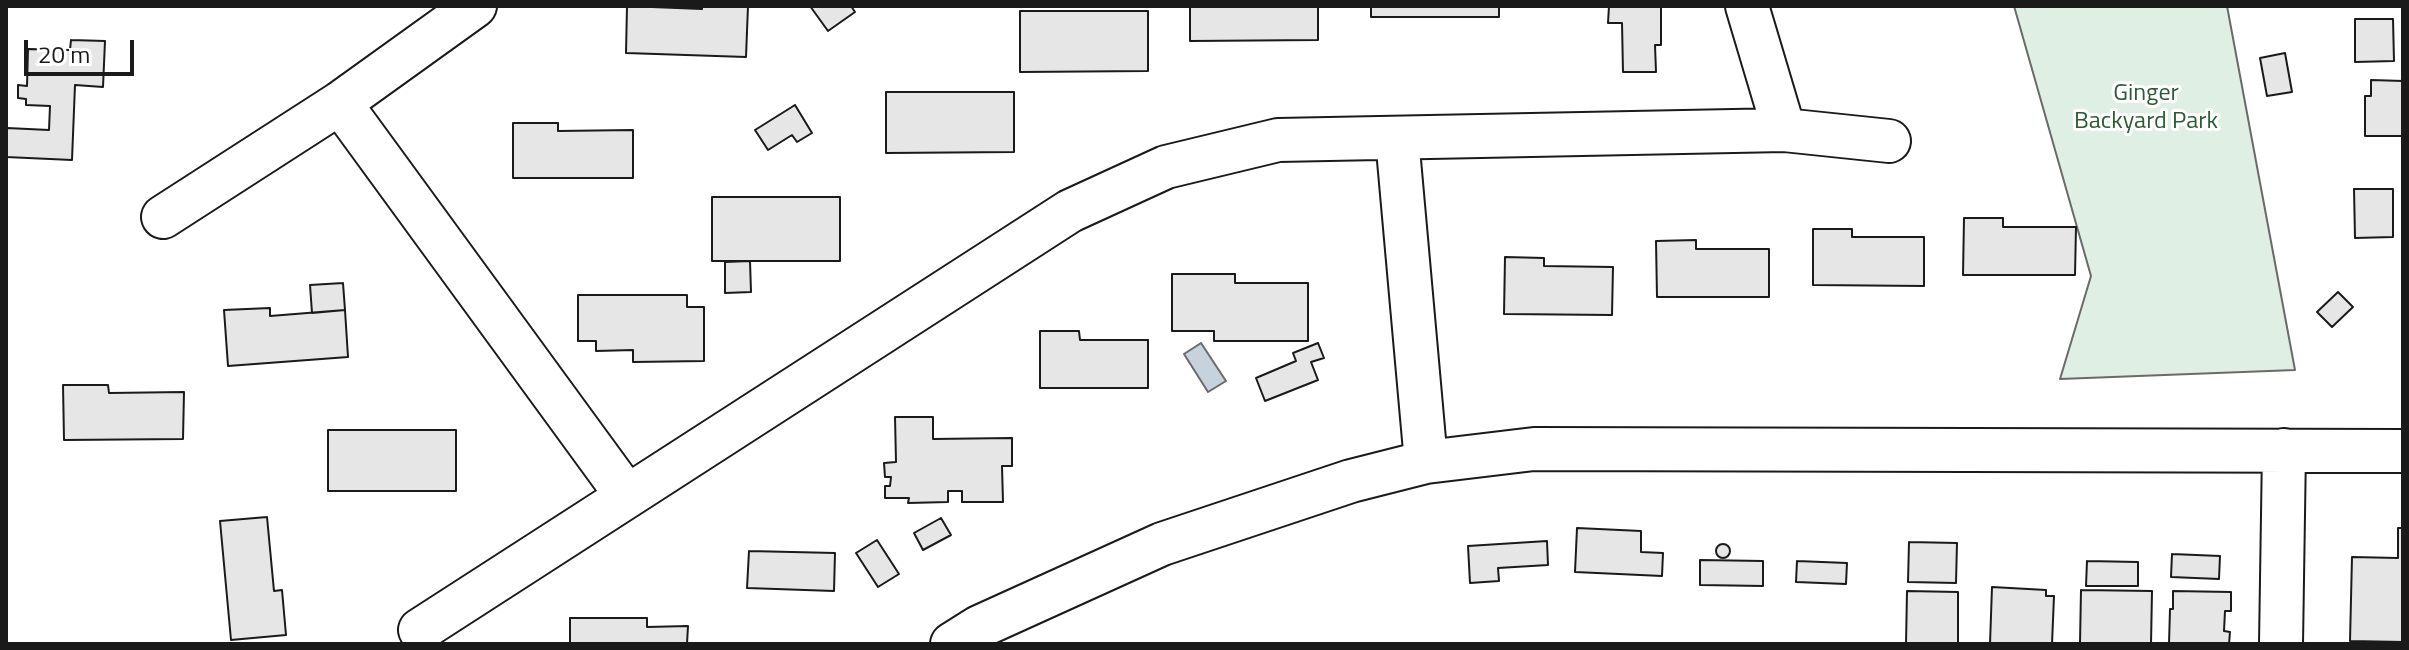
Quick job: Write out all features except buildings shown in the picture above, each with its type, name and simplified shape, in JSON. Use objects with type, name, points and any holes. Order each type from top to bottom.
[{"type":"street","points":[[163,217],[340,103],[475,6]]},
{"type":"street","points":[[1747,6],[1784,130]]},
{"type":"street","points":[[340,103],[627,496]]},
{"type":"street","points":[[420,630],[1070,211],[1166,167],[1278,140],[1784,130],[1889,141]]},
{"type":"street","points":[[1397,138],[1426,462]]},
{"type":"street","points":[[952,644],[979,627],[1162,544],[1351,481],[1426,462],[1534,449],[2403,451]]},
{"type":"street","points":[[2281,644],[2284,450]]},
{"type":"green space","name":"Ginger Backyard Park","points":[[2014,6],[2227,6],[2295,370],[2060,379],[2091,276]]},
{"type":"shaded area","points":[[1201,343],[1226,381],[1208,392],[1184,354]]}]
